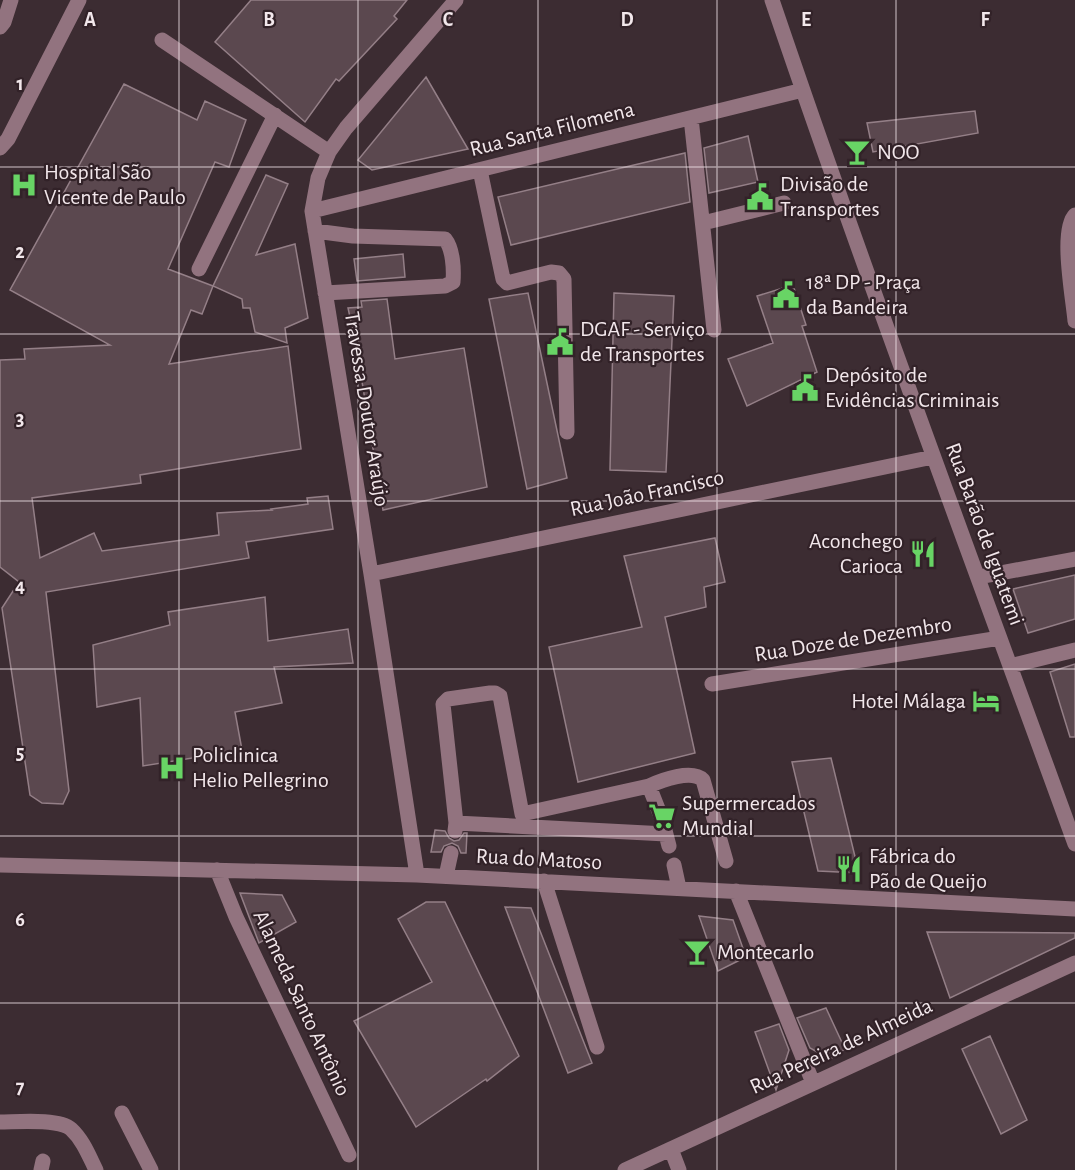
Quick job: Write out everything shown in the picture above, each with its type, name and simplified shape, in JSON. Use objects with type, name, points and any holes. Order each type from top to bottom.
[{"type":"street","points":[[0,27],[4,22],[11,0]]},
{"type":"street","points":[[0,148],[8,139],[79,0]]},
{"type":"street","name":"Travessa Doutor Araújo","points":[[417,875],[312,211],[318,178],[329,152],[346,128],[456,0]]},
{"type":"street","name":"Rua Barão de Iguatemi","points":[[772,0],[933,457],[979,577],[1075,844]]},
{"type":"street","points":[[162,40],[329,152]]},
{"type":"street","name":"Rua Santa Filomena","points":[[312,211],[802,90]]},
{"type":"street","points":[[199,269],[275,115]]},
{"type":"street","points":[[691,118],[714,330]]},
{"type":"street","points":[[480,170],[503,279],[507,283],[551,272],[559,273],[564,279],[567,432]]},
{"type":"street","points":[[703,223],[784,203]]},
{"type":"street","points":[[1075,215],[1070,220],[1067,237],[1075,321]]},
{"type":"street","points":[[315,231],[353,236],[445,239],[448,243],[454,273],[453,282],[445,286],[325,293]]},
{"type":"street","name":"Rua João Francisco","points":[[371,574],[933,457]]},
{"type":"street","points":[[979,577],[1075,559]]},
{"type":"street","name":"Rua Doze de Dezembro","points":[[712,684],[1000,638]]},
{"type":"street","points":[[1010,666],[1075,650]]},
{"type":"street","points":[[524,820],[500,696],[490,693],[448,699],[443,704],[455,827],[524,820],[692,774],[703,780],[726,861]]},
{"type":"street","points":[[524,820],[668,840],[649,786]]},
{"type":"street","points":[[446,876],[451,853]]},
{"type":"street","name":"Rua do Matoso","points":[[0,865],[446,876],[1075,909]]},
{"type":"street","points":[[674,865],[678,888]]},
{"type":"street","name":"Alameda Santo Antônio","points":[[217,870],[236,917],[350,1155]]},
{"type":"street","points":[[544,881],[597,1047]]},
{"type":"street","points":[[736,891],[813,1083]]},
{"type":"street","name":"Rua Pereira de Almeida","points":[[625,1170],[1075,963]]},
{"type":"street","points":[[122,1113],[151,1170]]},
{"type":"street","points":[[0,1122],[41,1122],[69,1126],[80,1139],[96,1170]]},
{"type":"street","points":[[671,1149],[679,1170]]},
{"type":"building","points":[[251,0],[407,0],[394,16],[397,19],[339,81],[336,79],[305,122],[215,42]]},
{"type":"building","points":[[426,77],[468,149],[372,170],[358,160]]},
{"type":"building","points":[[124,84],[197,120],[205,101],[246,120],[229,167],[215,162],[168,269],[213,286],[202,314],[191,310],[169,364],[288,346],[301,449],[140,475],[141,483],[32,498],[40,558],[94,533],[102,551],[219,535],[217,513],[272,510],[308,504],[307,498],[328,496],[333,529],[246,542],[249,558],[46,592],[69,791],[63,804],[42,803],[30,795],[2,608],[19,582],[0,567],[0,360],[25,359],[24,349],[110,345],[10,290]]},
{"type":"building","points":[[975,111],[978,133],[873,152],[867,123]]},
{"type":"building","points":[[748,136],[758,182],[709,193],[704,148]]},
{"type":"building","points":[[685,153],[690,202],[511,245],[498,197]]},
{"type":"building","points":[[266,175],[288,184],[256,255],[295,244],[308,318],[285,328],[287,343],[255,332],[250,308],[243,308],[242,299],[213,286]]},
{"type":"building","points":[[403,254],[405,277],[357,281],[354,259]]},
{"type":"building","points":[[793,285],[806,325],[802,326],[817,372],[747,406],[728,359],[773,343],[757,296]]},
{"type":"building","points":[[528,293],[567,478],[527,489],[489,299]]},
{"type":"building","points":[[614,293],[674,296],[666,472],[610,470]]},
{"type":"building","points":[[387,299],[395,359],[464,348],[487,487],[383,510],[348,308],[362,307],[361,301]]},
{"type":"building","points":[[715,538],[725,582],[704,587],[706,607],[665,617],[695,753],[578,782],[549,647],[642,627],[624,556]]},
{"type":"building","points":[[1075,575],[1075,619],[1028,633],[1013,589]]},
{"type":"building","points":[[265,597],[268,641],[348,629],[353,663],[274,667],[282,703],[235,712],[242,750],[143,766],[140,698],[97,707],[93,645],[170,625],[168,612]]},
{"type":"building","points":[[1075,664],[1075,737],[1070,737],[1050,672]]},
{"type":"building","points":[[831,758],[859,873],[818,871],[792,762]]},
{"type":"building","points":[[435,830],[445,831],[454,841],[467,833],[466,853],[461,853],[458,846],[452,843],[444,846],[441,852],[431,852]]},
{"type":"building","points":[[240,893],[282,895],[296,922],[259,943]]},
{"type":"building","points":[[426,902],[445,902],[519,1056],[487,1081],[486,1079],[416,1127],[354,1021],[432,982],[398,919]]},
{"type":"building","points":[[505,907],[531,908],[592,1063],[568,1073]]},
{"type":"building","points":[[699,916],[733,920],[746,957],[718,971]]},
{"type":"building","points":[[927,932],[1075,933],[1075,938],[950,998]]},
{"type":"building","points":[[826,1008],[845,1049],[830,1059],[810,1048],[797,1018]]},
{"type":"building","points":[[779,1024],[789,1050],[776,1090],[755,1032]]},
{"type":"building","points":[[990,1036],[1027,1120],[1001,1134],[962,1049]]},
{"type":"place","name":"NOO","points":[[857,152]]},
{"type":"place","name":"Hospital São Vicente de Paulo","points":[[24,185]]},
{"type":"place","name":"Divisão de Transportes","points":[[760,197]]},
{"type":"place","name":"18ª DP - Praça da Bandeira","points":[[786,295]]},
{"type":"place","name":"DGAF - Serviço de Transportes","points":[[560,342]]},
{"type":"place","name":"Depósito de Evidências Criminais","points":[[805,388]]},
{"type":"place","name":"Aconchego Carioca","points":[[923,554]]},
{"type":"place","name":"Hotel Málaga","points":[[986,701]]},
{"type":"place","name":"Policlinica Helio Pellegrino","points":[[172,768]]},
{"type":"place","name":"Supermercados Mundial","points":[[662,816]]},
{"type":"place","name":"Fábrica do Pão de Queijo","points":[[849,869]]},
{"type":"place","name":"Montecarlo","points":[[697,952]]}]
